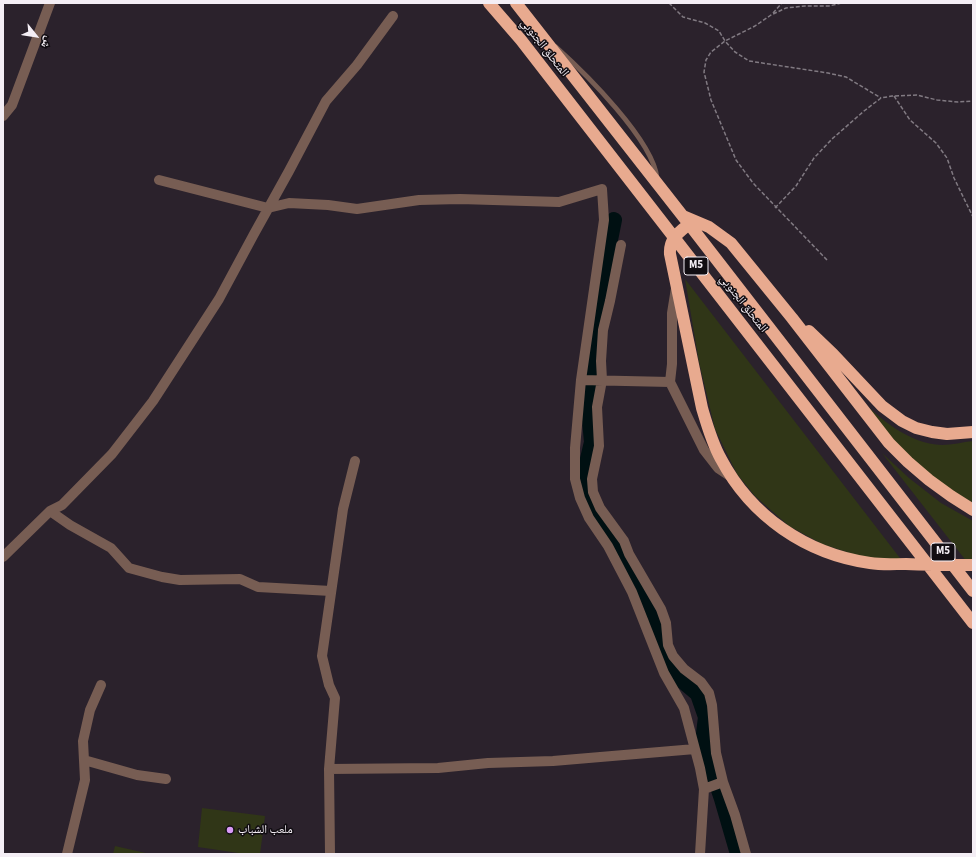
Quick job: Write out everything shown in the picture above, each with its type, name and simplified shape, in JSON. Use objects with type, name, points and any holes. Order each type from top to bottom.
[{"type":"highway","name":"المتحلق الجنوبي","points":[[489,3],[521,40],[973,623]]},
{"type":"highway","name":"المتحلق الجنوبي","points":[[516,3],[973,591]]},
{"type":"highway","points":[[973,510],[929,480],[889,443],[792,318],[731,243],[709,227],[686,220],[674,237],[669,248],[702,408],[708,430],[720,458],[730,476],[747,499],[776,525],[809,545],[849,559],[872,564],[973,565]]},
{"type":"highway","points":[[792,318],[824,344],[882,406],[902,421],[916,428],[932,432],[948,434],[973,432]]},
{"type":"street","points":[[3,116],[12,105],[50,3]]},
{"type":"street","points":[[3,558],[50,511],[62,505],[112,454],[153,401],[219,299],[326,101],[357,65],[393,16]]},
{"type":"street","points":[[159,180],[268,208],[289,203],[328,204],[357,209],[419,200],[460,199],[559,202],[602,189],[604,220],[581,380],[575,448],[575,479],[580,498],[589,518],[608,546],[632,592],[664,673],[684,708],[700,768],[704,790],[700,854]]},
{"type":"street","points":[[621,245],[603,330],[601,361],[602,380],[597,407],[599,446],[592,479],[593,492],[600,508],[624,541],[639,573],[660,609],[666,623],[668,645],[673,656],[684,669],[701,682],[709,692],[712,705],[716,752],[723,782],[735,815],[746,854]]},
{"type":"street","points":[[677,286],[672,313],[672,364],[670,382],[704,450],[718,468],[730,476]]},
{"type":"street","points":[[581,380],[670,382]]},
{"type":"street","points":[[330,854],[329,769],[335,698],[329,685],[322,656],[343,509],[355,461]]},
{"type":"street","points":[[50,511],[70,525],[111,548],[129,568],[162,578],[180,580],[240,579],[258,587],[331,591]]},
{"type":"street","points":[[67,854],[86,780],[83,741],[90,710],[101,685]]},
{"type":"street","points":[[329,769],[438,768],[488,763],[553,761],[695,749]]},
{"type":"street","points":[[84,760],[136,775],[166,779]]},
{"type":"street","points":[[704,790],[723,782]]},
{"type":"path","points":[[669,3],[683,18],[705,23],[719,31],[734,52],[749,61],[828,72],[846,77],[882,98]]},
{"type":"path","points":[[772,15],[782,3]]},
{"type":"path","points":[[827,260],[775,208],[753,183],[736,160],[711,100],[704,72],[706,60],[711,52],[725,41],[786,8],[842,3]]},
{"type":"path","points":[[775,208],[796,186],[814,158],[832,139],[864,111],[882,98],[917,95],[937,100],[973,101]]},
{"type":"path","points":[[894,96],[910,120],[936,143],[947,158],[954,178],[973,217]]},
{"type":"green space","points":[[685,279],[903,562],[859,556],[822,544],[789,526],[755,496],[737,474],[715,429],[699,362]]},
{"type":"green space","points":[[856,396],[885,421],[906,435],[918,440],[930,444],[942,445],[973,441],[973,503],[945,486],[913,463]]},
{"type":"green space","points":[[882,453],[909,478],[941,503],[973,521],[973,562],[967,562]]},
{"type":"green space","points":[[202,808],[265,816],[260,854],[245,854],[198,847]]},
{"type":"green space","points":[[115,846],[150,854],[113,854]]},
{"type":"waterway","points":[[614,220],[608,250],[602,299],[594,325],[589,410],[592,442],[587,463],[585,491],[597,517],[614,537],[626,557],[637,586],[656,617],[658,642],[665,660],[679,678],[698,694],[706,717],[703,742],[738,854]]},
{"type":"place","name":"ملعب الشباب","points":[[230,830]]}]
